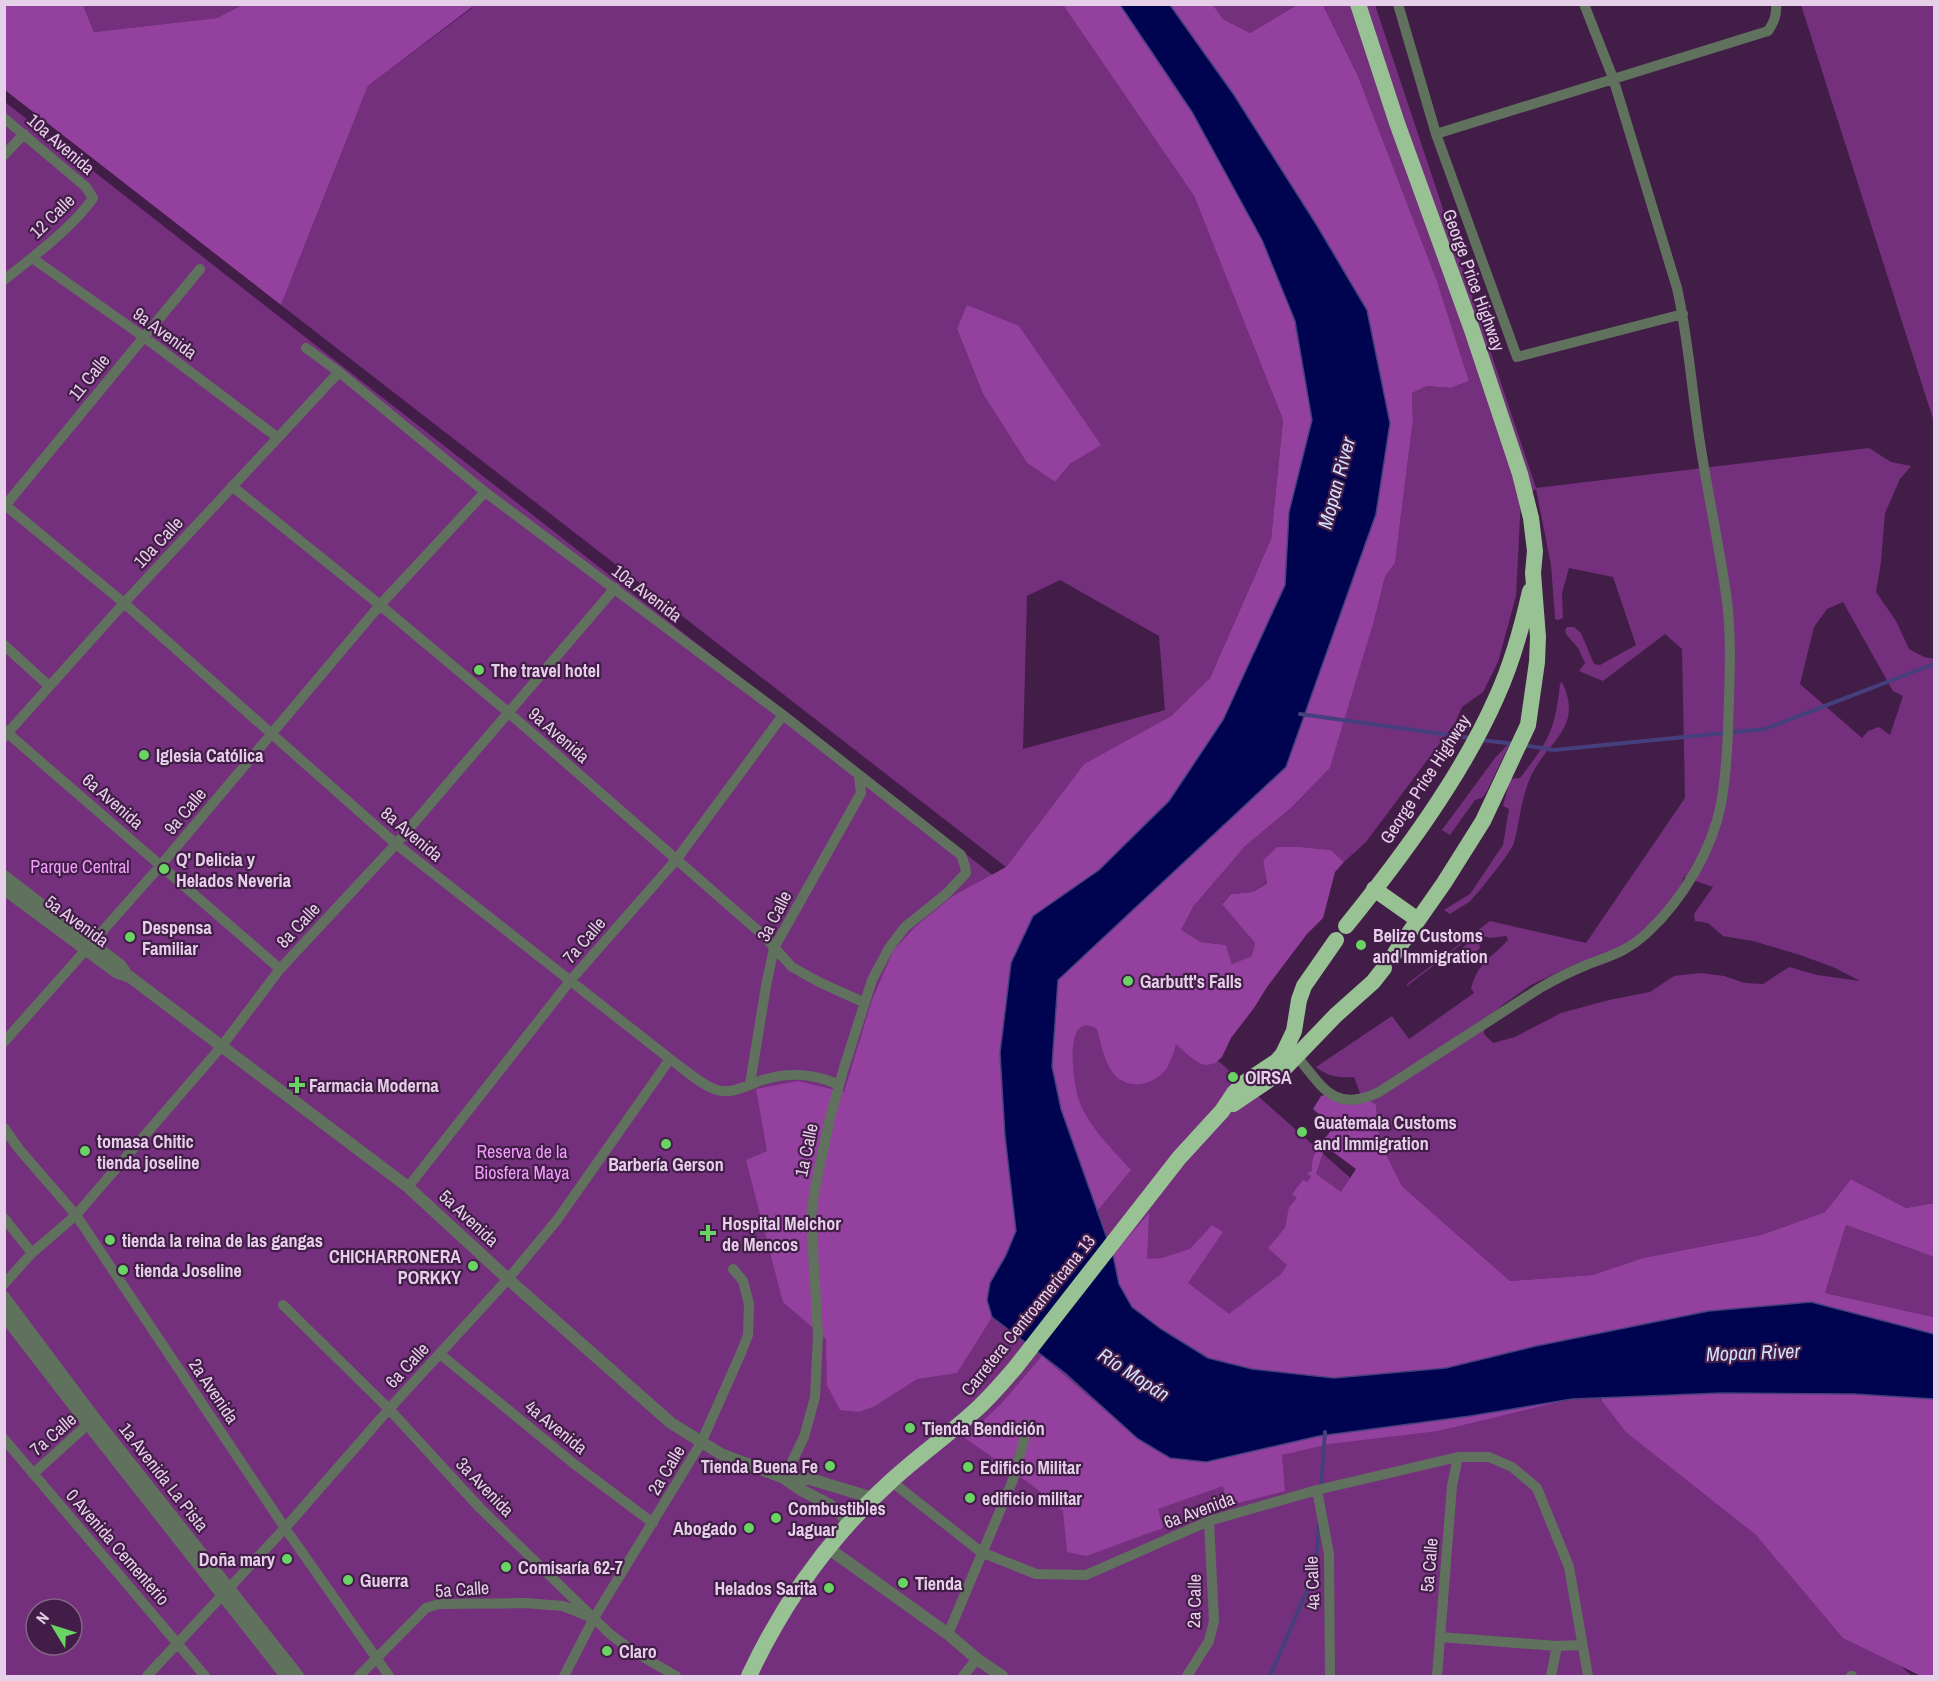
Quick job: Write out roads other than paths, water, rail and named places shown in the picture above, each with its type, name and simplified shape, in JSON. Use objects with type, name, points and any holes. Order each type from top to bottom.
[{"type":"highway","name":"George Price Highway","points":[[1358,4],[1397,123],[1520,474],[1534,534],[1533,573],[1538,637],[1537,662],[1528,725],[1483,821],[1456,866],[1395,953]]},
{"type":"highway","name":"George Price Highway","points":[[1346,926],[1449,785],[1480,733],[1498,694],[1520,634],[1533,573]]},
{"type":"highway","points":[[1374,889],[1418,920]]},
{"type":"highway","points":[[1292,1051],[1299,1000],[1304,986],[1336,940]]},
{"type":"highway","points":[[1292,1051],[1373,982],[1384,968]]},
{"type":"highway","name":"Carretera Centroamericana 13","points":[[749,1677],[802,1582],[850,1522],[920,1455],[978,1408],[1015,1368],[1179,1158],[1222,1111],[1234,1093],[1249,1087],[1278,1060],[1292,1051]]},
{"type":"street","points":[[1398,4],[1436,134],[1517,357],[1683,314]]},
{"type":"street","points":[[1292,1051],[1317,1082],[1333,1096],[1350,1101],[1364,1099],[1404,1077],[1540,988],[1564,974],[1612,957],[1629,948],[1648,932],[1672,906],[1691,877],[1710,840],[1720,806],[1725,773],[1730,643],[1727,602],[1700,447],[1683,314],[1613,78],[1584,4]]},
{"type":"street","points":[[1436,134],[1768,30],[1774,22],[1777,12],[1776,4]]},
{"type":"street","name":"10a Avenida","points":[[4,118],[86,187],[93,198]]},
{"type":"street","points":[[4,155],[24,134]]},
{"type":"street","name":"12 Calle","points":[[4,280],[32,258],[86,208],[93,198]]},
{"type":"street","name":"9a Avenida","points":[[32,258],[144,337],[277,437]]},
{"type":"street","name":"11 Calle","points":[[5,506],[200,269]]},
{"type":"street","name":"10a Avenida","points":[[306,348],[339,372],[485,492],[783,715],[961,855],[965,866]]},
{"type":"street","name":"10a Calle","points":[[6,733],[339,372]]},
{"type":"street","name":"9a Avenida","points":[[232,486],[509,713],[764,936],[792,967],[865,1003]]},
{"type":"street","name":"9a Calle","points":[[4,1042],[161,865],[380,605],[485,492]]},
{"type":"street","name":"8a Avenida","points":[[5,506],[124,603],[396,844],[708,1087],[718,1091],[730,1090],[767,1078],[804,1075],[839,1085]]},
{"type":"street","name":"8a Calle","points":[[4,1284],[32,1253],[76,1215],[221,1047],[280,969],[396,844],[615,588]]},
{"type":"street","points":[[4,645],[49,686]]},
{"type":"street","name":"7a Calle","points":[[408,1187],[570,981],[676,860],[783,715]]},
{"type":"street","name":"6a Avenida","points":[[6,733],[280,969]]},
{"type":"street","name":"3a Calle","points":[[750,1084],[767,976],[774,948],[861,793],[859,776]]},
{"type":"street","name":"1a Calle","points":[[784,1478],[804,1437],[814,1397],[818,1335],[811,1218],[813,1193],[839,1085],[872,980],[896,937],[916,917],[945,895],[966,873],[965,866]]},
{"type":"street","name":"5a Avenida","points":[[4,876],[116,972],[130,977],[408,1187],[670,1423],[721,1454],[784,1478],[830,1505],[850,1522]]},
{"type":"street","name":"5a Avenida","points":[[4,889],[89,947]]},
{"type":"street","name":"6a Calle","points":[[147,1677],[285,1528],[389,1409],[508,1279],[557,1220],[670,1059]]},
{"type":"street","name":"2a Avenida","points":[[4,1128],[19,1149],[76,1215],[285,1528],[389,1677]]},
{"type":"street","points":[[4,1218],[32,1253]]},
{"type":"street","name":"2a Calle","points":[[564,1677],[594,1618],[701,1443],[748,1335],[749,1304],[743,1281],[733,1269]]},
{"type":"street","name":"1a Avenida La Pista","points":[[4,1297],[92,1422]]},
{"type":"street","name":"3a Avenida","points":[[283,1305],[389,1409],[480,1508],[594,1618],[631,1650],[676,1677]]},
{"type":"street","name":"1a Avenida La Pista","points":[[4,1315],[92,1422],[225,1592],[286,1677]]},
{"type":"street","name":"4a Avenida","points":[[440,1354],[573,1463],[653,1523]]},
{"type":"street","name":"7a Calle","points":[[33,1474],[92,1422]]},
{"type":"street","points":[[948,1634],[1013,1480],[1028,1425]]},
{"type":"street","name":"0 Avenida Cementerio","points":[[4,1439],[178,1642],[205,1677]]},
{"type":"street","name":"6a Avenida","points":[[891,1481],[981,1552],[1036,1574],[1086,1575],[1209,1521],[1317,1490],[1458,1457],[1490,1457],[1512,1467],[1538,1488],[1569,1567],[1582,1645]]},
{"type":"street","name":"5a Calle","points":[[1437,1677],[1452,1486],[1458,1457]]},
{"type":"street","name":"5a Avenida","points":[[784,1478],[810,1479],[873,1498]]},
{"type":"street","name":"4a Calle","points":[[1317,1490],[1329,1554],[1330,1677]]},
{"type":"street","name":"2a Calle","points":[[1187,1677],[1209,1641],[1214,1622],[1209,1521]]},
{"type":"street","points":[[828,1548],[948,1634],[1002,1677]]},
{"type":"street","name":"1a Avenida La Pista","points":[[225,1592],[298,1677]]},
{"type":"street","name":"5a Calle","points":[[359,1677],[426,1608],[438,1604],[515,1603],[563,1606],[594,1618]]},
{"type":"street","points":[[1440,1637],[1557,1646],[1582,1645],[1588,1677]]},
{"type":"street","points":[[1551,1677],[1557,1646]]},
{"type":"street","points":[[963,1677],[977,1659]]},
{"type":"water","points":[[1120,5],[1170,5],[1234,95],[1316,224],[1367,310],[1390,423],[1376,514],[1286,767],[1058,980],[1052,1066],[1061,1109],[1113,1255],[1119,1284],[1132,1307],[1161,1329],[1208,1358],[1252,1369],[1334,1378],[1446,1368],[1536,1346],[1709,1311],[1811,1302],[1934,1334],[1934,1399],[1854,1394],[1721,1393],[1572,1399],[1470,1416],[1319,1436],[1206,1462],[1170,1458],[1138,1439],[1065,1373],[992,1317],[987,1300],[990,1283],[1016,1231],[1005,1136],[1000,1053],[1011,963],[1033,916],[1099,870],[1169,801],[1223,720],[1285,585],[1289,512],[1312,420],[1295,321],[1262,240],[1192,112]]},
{"type":"waterway","points":[[1522,745],[1554,750],[1765,729],[1934,664]]},
{"type":"waterway","points":[[1300,714],[1471,738]]},
{"type":"waterway","points":[[1481,740],[1515,744]]},
{"type":"waterway","points":[[1321,1487],[1325,1432]]},
{"type":"waterway","points":[[1270,1676],[1315,1572],[1319,1522]]},
{"type":"place","name":"The travel hotel","points":[[479,670]]},
{"type":"place","name":"Iglesia Católica","points":[[144,755]]},
{"type":"place","name":"Q' Delicia y Helados Neveria","points":[[164,869]]},
{"type":"place","name":"Despensa Familiar","points":[[130,937]]},
{"type":"place","name":"Belize Customs and Immigration","points":[[1361,945]]},
{"type":"place","name":"Garbutt's Falls","points":[[1128,981]]},
{"type":"place","name":"OIRSA","points":[[1233,1077]]},
{"type":"place","name":"Farmacia Moderna","points":[[297,1085]]},
{"type":"place","name":"Guatemala Customs and Immigration","points":[[1302,1132]]},
{"type":"place","name":"Barbería Gerson","points":[[666,1144]]},
{"type":"place","name":"tomasa Chitic tienda joseline","points":[[85,1151]]},
{"type":"place","name":"Hospital Melchor de Mencos","points":[[708,1233]]},
{"type":"place","name":"tienda la reina de las gangas","points":[[110,1240]]},
{"type":"place","name":"CHICHARRONERA PORKKY","points":[[473,1266]]},
{"type":"place","name":"tienda Joseline","points":[[123,1270]]},
{"type":"place","name":"Tienda Bendición","points":[[910,1428]]},
{"type":"place","name":"Tienda Buena Fe","points":[[830,1466]]},
{"type":"place","name":"Edificio Militar","points":[[968,1467]]},
{"type":"place","name":"edificio militar","points":[[970,1498]]},
{"type":"place","name":"Combustibles Jaguar","points":[[776,1518]]},
{"type":"place","name":"Abogado","points":[[749,1528]]},
{"type":"place","name":"Doña mary","points":[[287,1559]]},
{"type":"place","name":"Comisaría 62-7","points":[[506,1567]]},
{"type":"place","name":"Guerra","points":[[348,1580]]},
{"type":"place","name":"Tienda","points":[[903,1583]]},
{"type":"place","name":"Helados Sarita","points":[[829,1588]]},
{"type":"place","name":"Claro","points":[[607,1651]]},
{"type":"water label","name":"Mopan River","points":[[1336,483]]},
{"type":"water label","name":"Mopan River","points":[[1753,1352]]},
{"type":"water label","name":"Río Mopán","points":[[1134,1374]]},
{"type":"park label","name":"Parque Central","points":[[80,866]]},
{"type":"park label","name":"Reserva de la Biosfera Maya","points":[[522,1161]]}]
